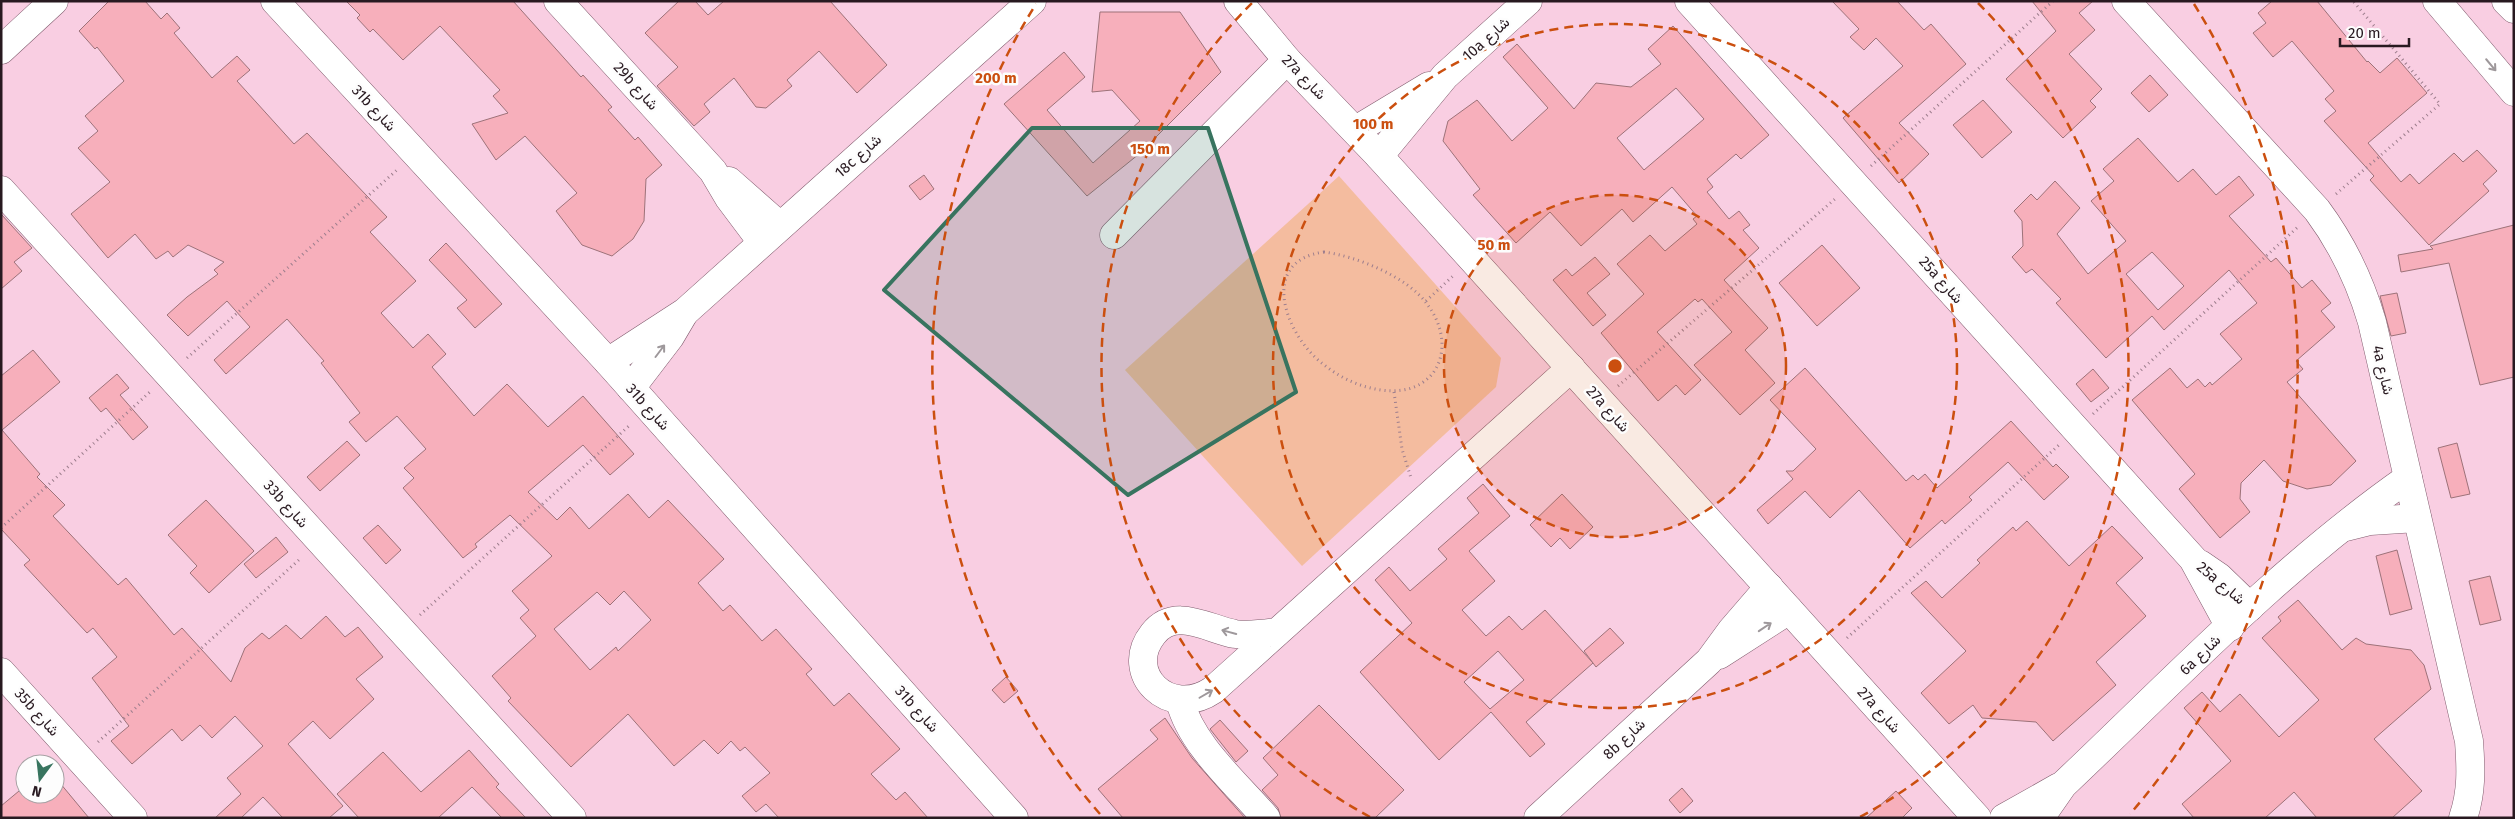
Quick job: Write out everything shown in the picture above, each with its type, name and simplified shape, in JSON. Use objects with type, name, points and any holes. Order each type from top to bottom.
[{"type":"street","points":[[1,50],[54,1]]},
{"type":"street","name":"31b شارع","points":[[276,1],[608,362],[1012,817]]},
{"type":"street","name":"18c شارع","points":[[608,362],[685,312],[1032,1]]},
{"type":"street","name":"27a شارع","points":[[1238,1],[1287,60],[1356,130],[1977,818]]},
{"type":"street","name":"10a شارع","points":[[1379,156],[1445,76],[1528,1]]},
{"type":"street","name":"25a شارع","points":[[1689,1],[2193,559],[2218,577],[2250,607]]},
{"type":"street","name":"4a شارع","points":[[2126,1],[2317,210],[2342,246],[2364,296],[2469,741],[2472,772],[2468,803],[2463,818]]},
{"type":"street","points":[[2437,1],[2514,92]]},
{"type":"street","points":[[2506,1],[2514,10]]},
{"type":"street","name":"29b شارع","points":[[560,2],[713,171],[747,195],[771,234]]},
{"type":"street","points":[[1114,235],[1287,60]]},
{"type":"street","name":"10a شارع","points":[[1356,130],[1445,76]]},
{"type":"street","name":"33b شارع","points":[[1,190],[572,818]]},
{"type":"street","name":"18c شارع","points":[[631,388],[670,338],[685,312]]},
{"type":"street","points":[[1277,632],[1234,634],[1184,620],[1176,620],[1164,625],[1154,633],[1147,644],[1144,656],[1144,669],[1149,681],[1157,691],[1168,698],[1180,701],[1192,700],[1212,690],[1277,632],[1422,502],[1571,368]]},
{"type":"street","name":"6a شارع","points":[[2040,818],[2062,786],[2250,607],[2365,508],[2408,478]]},
{"type":"street","name":"6a شارع","points":[[2342,528],[2370,522],[2417,518]]},
{"type":"street","name":"25a شارع","points":[[2193,559],[2230,626]]},
{"type":"street","name":"8b شارع","points":[[1546,815],[1709,661],[1730,631],[1769,587]]},
{"type":"street","name":"8b شارع","points":[[1709,661],[1744,641],[1790,610]]},
{"type":"street","name":"35b شارع","points":[[1,672],[133,818]]},
{"type":"street","points":[[1180,701],[1184,718],[1195,735],[1266,818]]},
{"type":"street","name":"6a شارع","points":[[2004,818],[2062,786]]},
{"type":"path","points":[[1601,401],[1854,182],[2053,1]]},
{"type":"path","points":[[1829,654],[2317,210],[2440,104],[2353,1]]},
{"type":"path","points":[[1,528],[168,375],[416,153]]},
{"type":"path","points":[[1324,252],[1339,254],[1385,272],[1426,302],[1436,316],[1442,332],[1444,350],[1438,366],[1427,380],[1412,389],[1394,392],[1368,388],[1343,378],[1321,363],[1303,343],[1290,320],[1285,306],[1285,277],[1294,263],[1307,255],[1324,252]]},
{"type":"path","points":[[1426,302],[1472,258]]},
{"type":"path","points":[[1394,392],[1402,449],[1422,502]]},
{"type":"path","points":[[402,631],[649,408]]},
{"type":"path","points":[[80,759],[320,540]]},
{"type":"highlighted area","points":[[1032,128],[1208,128],[1296,392],[1128,495],[884,290]]},
{"type":"shaded area","points":[[1339,176],[1501,358],[1496,387],[1302,566],[1125,370]]},
{"type":"building","points":[[109,1],[145,1],[161,19],[167,13],[180,28],[174,33],[212,78],[237,56],[250,70],[237,81],[294,144],[307,133],[387,217],[370,232],[416,281],[381,313],[413,348],[428,334],[446,354],[432,367],[474,416],[507,384],[548,427],[583,396],[634,454],[610,475],[583,445],[528,492],[557,520],[570,507],[589,529],[628,494],[649,518],[668,500],[724,559],[698,583],[723,611],[730,605],[762,641],[776,629],[812,669],[806,674],[834,706],[849,693],[900,749],[871,774],[896,800],[905,792],[928,818],[779,818],[766,804],[756,812],[742,796],[770,773],[745,747],[740,751],[731,741],[718,754],[704,740],[674,766],[628,714],[571,767],[508,701],[511,698],[492,676],[536,636],[520,618],[529,610],[512,591],[552,556],[510,515],[475,544],[477,547],[463,558],[403,488],[414,478],[404,468],[426,449],[397,416],[366,442],[349,422],[360,413],[321,363],[324,361],[287,319],[226,374],[214,360],[250,327],[227,301],[188,336],[167,315],[218,274],[214,270],[224,262],[188,245],[173,257],[168,251],[156,259],[135,234],[108,258],[71,214],[110,182],[78,148],[98,131],[85,116],[124,81],[97,47],[95,49],[79,31]],"holes":[[[624,591],[651,620],[618,651],[616,647],[590,670],[554,629],[597,592],[610,605]]]},
{"type":"building","points":[[346,1],[513,1],[581,77],[583,75],[612,107],[608,110],[635,140],[638,137],[662,165],[646,179],[644,221],[633,239],[612,256],[582,245],[556,211],[577,193],[525,136],[496,160],[472,124],[508,113],[493,96],[500,90],[440,26],[403,60],[373,29],[370,32],[357,18],[360,15]]},
{"type":"building","points":[[679,1],[695,1],[708,15],[724,1],[830,1],[887,65],[857,93],[819,51],[787,80],[792,86],[766,108],[756,107],[734,78],[704,104],[710,112],[694,126],[657,86],[678,67],[645,33]]},
{"type":"building","points":[[1832,1],[1897,1],[1924,30],[1931,24],[1966,64],[1899,123],[1929,154],[1899,183],[1843,118],[1903,66],[1876,38],[1864,50],[1850,37],[1859,29]]},
{"type":"building","points":[[2032,1],[2093,1],[2079,13],[2095,30],[2069,54],[2102,89],[2090,101],[2096,107],[2063,138],[2006,79],[2056,31]]},
{"type":"building","points":[[2272,1],[2317,1],[2367,62],[2380,73],[2397,58],[2427,93],[2368,143],[2401,182],[2410,174],[2419,184],[2454,153],[2463,162],[2477,150],[2497,171],[2483,184],[2489,191],[2429,245],[2370,180],[2374,176],[2324,121],[2336,111],[2325,99],[2334,91],[2292,41],[2273,57],[2253,33],[2266,23],[2258,13]]},
{"type":"building","points":[[1100,12],[1180,12],[1221,72],[1139,154],[1087,196],[1004,104],[1064,52],[1085,77],[1047,110],[1093,163],[1140,121],[1112,90],[1092,92]]},
{"type":"building","points":[[1673,26],[1769,135],[1741,159],[1736,154],[1707,179],[1713,187],[1707,192],[1729,219],[1739,211],[1750,225],[1743,230],[1759,248],[1724,280],[1768,328],[1745,350],[1775,383],[1740,415],[1694,365],[1732,332],[1702,299],[1698,302],[1695,299],[1657,332],[1701,380],[1685,395],[1676,385],[1658,401],[1601,333],[1644,294],[1617,264],[1650,235],[1665,251],[1697,224],[1693,219],[1697,216],[1672,187],[1633,222],[1622,209],[1581,246],[1550,212],[1516,243],[1473,195],[1480,189],[1443,141],[1448,121],[1477,100],[1512,141],[1548,108],[1503,57],[1517,44],[1574,109],[1596,83],[1631,87],[1661,64],[1648,49]],"holes":[[[1676,88],[1704,119],[1644,170],[1617,138]]]},
{"type":"building","points":[[2150,75],[2168,95],[2149,112],[2131,93]]},
{"type":"building","points":[[1983,100],[2012,132],[1982,158],[1953,125]]},
{"type":"building","points":[[2138,138],[2178,182],[2193,169],[2216,195],[2239,176],[2254,195],[2229,216],[2271,262],[2276,258],[2302,288],[2312,280],[2331,303],[2321,311],[2335,327],[2296,361],[2303,369],[2287,382],[2356,461],[2331,485],[2307,489],[2283,481],[2264,460],[2241,483],[2240,499],[2250,512],[2220,538],[2179,489],[2195,474],[2132,400],[2170,368],[2187,388],[2198,379],[2205,387],[2210,382],[2212,385],[2242,359],[2220,334],[2257,303],[2229,270],[2164,330],[2152,316],[2106,358],[2056,303],[2061,299],[2032,269],[2026,273],[2012,257],[2023,246],[2022,221],[2014,211],[2031,194],[2037,200],[2055,181],[2080,208],[2057,234],[2088,274],[2126,241],[2091,201],[2114,181],[2103,169]],"holes":[[[2152,252],[2184,286],[2158,310],[2126,274]]]},
{"type":"building","points":[[924,175],[934,189],[920,200],[909,186]]},
{"type":"building","points":[[1,214],[32,248],[14,262],[22,271],[1,289]]},
{"type":"building","points":[[2514,225],[2514,377],[2480,385],[2449,263],[2401,272],[2398,255],[2433,249],[2430,246]]},
{"type":"building","points":[[446,243],[502,304],[475,328],[457,308],[467,300],[429,260]]},
{"type":"building","points":[[1822,245],[1860,288],[1817,326],[1779,283]]},
{"type":"building","points":[[1595,257],[1610,274],[1587,293],[1606,315],[1593,326],[1553,280],[1566,269],[1572,276]]},
{"type":"building","points":[[2397,293],[2406,333],[2391,336],[2380,296]]},
{"type":"building","points":[[33,350],[60,382],[2,430],[40,474],[37,477],[65,505],[53,516],[118,585],[126,578],[174,635],[182,628],[231,682],[245,648],[262,633],[269,639],[286,625],[301,639],[326,616],[345,637],[358,627],[383,657],[356,679],[374,699],[330,739],[313,721],[288,744],[343,806],[329,818],[283,818],[263,797],[241,818],[215,818],[241,794],[227,778],[263,746],[235,716],[212,738],[200,725],[182,741],[172,729],[132,764],[111,741],[129,726],[92,678],[117,657],[93,628],[87,633],[24,565],[30,560],[1,529],[1,376]]},
{"type":"building","points":[[1805,368],[1906,481],[1913,475],[1918,480],[1925,474],[1937,488],[2011,421],[2053,467],[2056,464],[2069,477],[2044,500],[2008,462],[1969,497],[1972,500],[1945,524],[1942,520],[1910,548],[1859,490],[1830,518],[1805,491],[1768,524],[1757,510],[1793,479],[1786,471],[1793,471],[1816,449],[1770,400]]},
{"type":"building","points":[[2093,369],[2109,388],[2091,402],[2076,384]]},
{"type":"building","points":[[117,374],[129,388],[120,395],[148,427],[133,440],[106,408],[101,412],[89,398]]},
{"type":"building","points":[[347,441],[360,455],[320,491],[307,477]]},
{"type":"building","points":[[2457,443],[2470,494],[2451,498],[2438,448]]},
{"type":"building","points":[[1483,484],[1510,516],[1469,551],[1495,581],[1462,610],[1486,636],[1509,616],[1522,630],[1545,610],[1593,663],[1526,722],[1545,744],[1530,757],[1491,712],[1439,760],[1360,672],[1412,623],[1375,580],[1389,567],[1410,591],[1447,559],[1438,549],[1479,513],[1467,498]],"holes":[[[1498,651],[1524,680],[1490,709],[1464,682]]]},
{"type":"building","points":[[1562,494],[1593,527],[1570,549],[1560,538],[1551,547],[1530,525]]},
{"type":"building","points":[[206,500],[254,551],[209,593],[190,573],[197,566],[168,535]]},
{"type":"building","points":[[2027,521],[2069,566],[2112,526],[2143,558],[2116,583],[2146,616],[2096,662],[2116,685],[2053,741],[2036,722],[1982,718],[1973,705],[1949,724],[1921,693],[1966,651],[1911,593],[1926,581],[1942,598],[1980,563],[1977,560],[2013,527],[2016,531]]},
{"type":"building","points":[[378,525],[401,550],[386,564],[363,538]]},
{"type":"building","points":[[276,537],[288,552],[256,578],[244,564]]},
{"type":"building","points":[[2397,550],[2412,609],[2390,615],[2376,556]]},
{"type":"building","points":[[2490,576],[2501,620],[2480,625],[2469,581]]},
{"type":"building","points":[[2298,600],[2342,650],[2356,638],[2366,644],[2411,650],[2424,665],[2431,689],[2374,739],[2422,791],[2392,818],[2317,818],[2294,792],[2265,818],[2194,818],[2182,804],[2231,761],[2184,708],[2202,692],[2220,712],[2240,694],[2279,737],[2319,700],[2262,638],[2281,621],[2278,617]]},
{"type":"building","points":[[1610,628],[1624,643],[1596,667],[1584,651]]},
{"type":"building","points":[[1006,677],[1018,691],[1004,703],[992,690]]},
{"type":"building","points":[[1319,705],[1404,790],[1375,818],[1281,818],[1278,808],[1262,790],[1278,775],[1263,758]]},
{"type":"building","points":[[1165,718],[1192,758],[1245,818],[1123,818],[1098,789],[1158,739],[1150,730]]},
{"type":"building","points":[[1220,720],[1248,751],[1236,762],[1210,729]]},
{"type":"building","points":[[469,750],[499,784],[496,787],[526,818],[502,818],[472,787],[438,818],[359,818],[337,794],[383,752],[421,792]]},
{"type":"building","points":[[1682,788],[1693,801],[1680,813],[1669,800]]},
{"type":"building","points":[[65,789],[89,818],[1,818],[1,806],[15,794],[15,804],[65,804]]},
{"type":"building","points":[[1896,791],[1912,808],[1902,818],[1866,818]]}]
